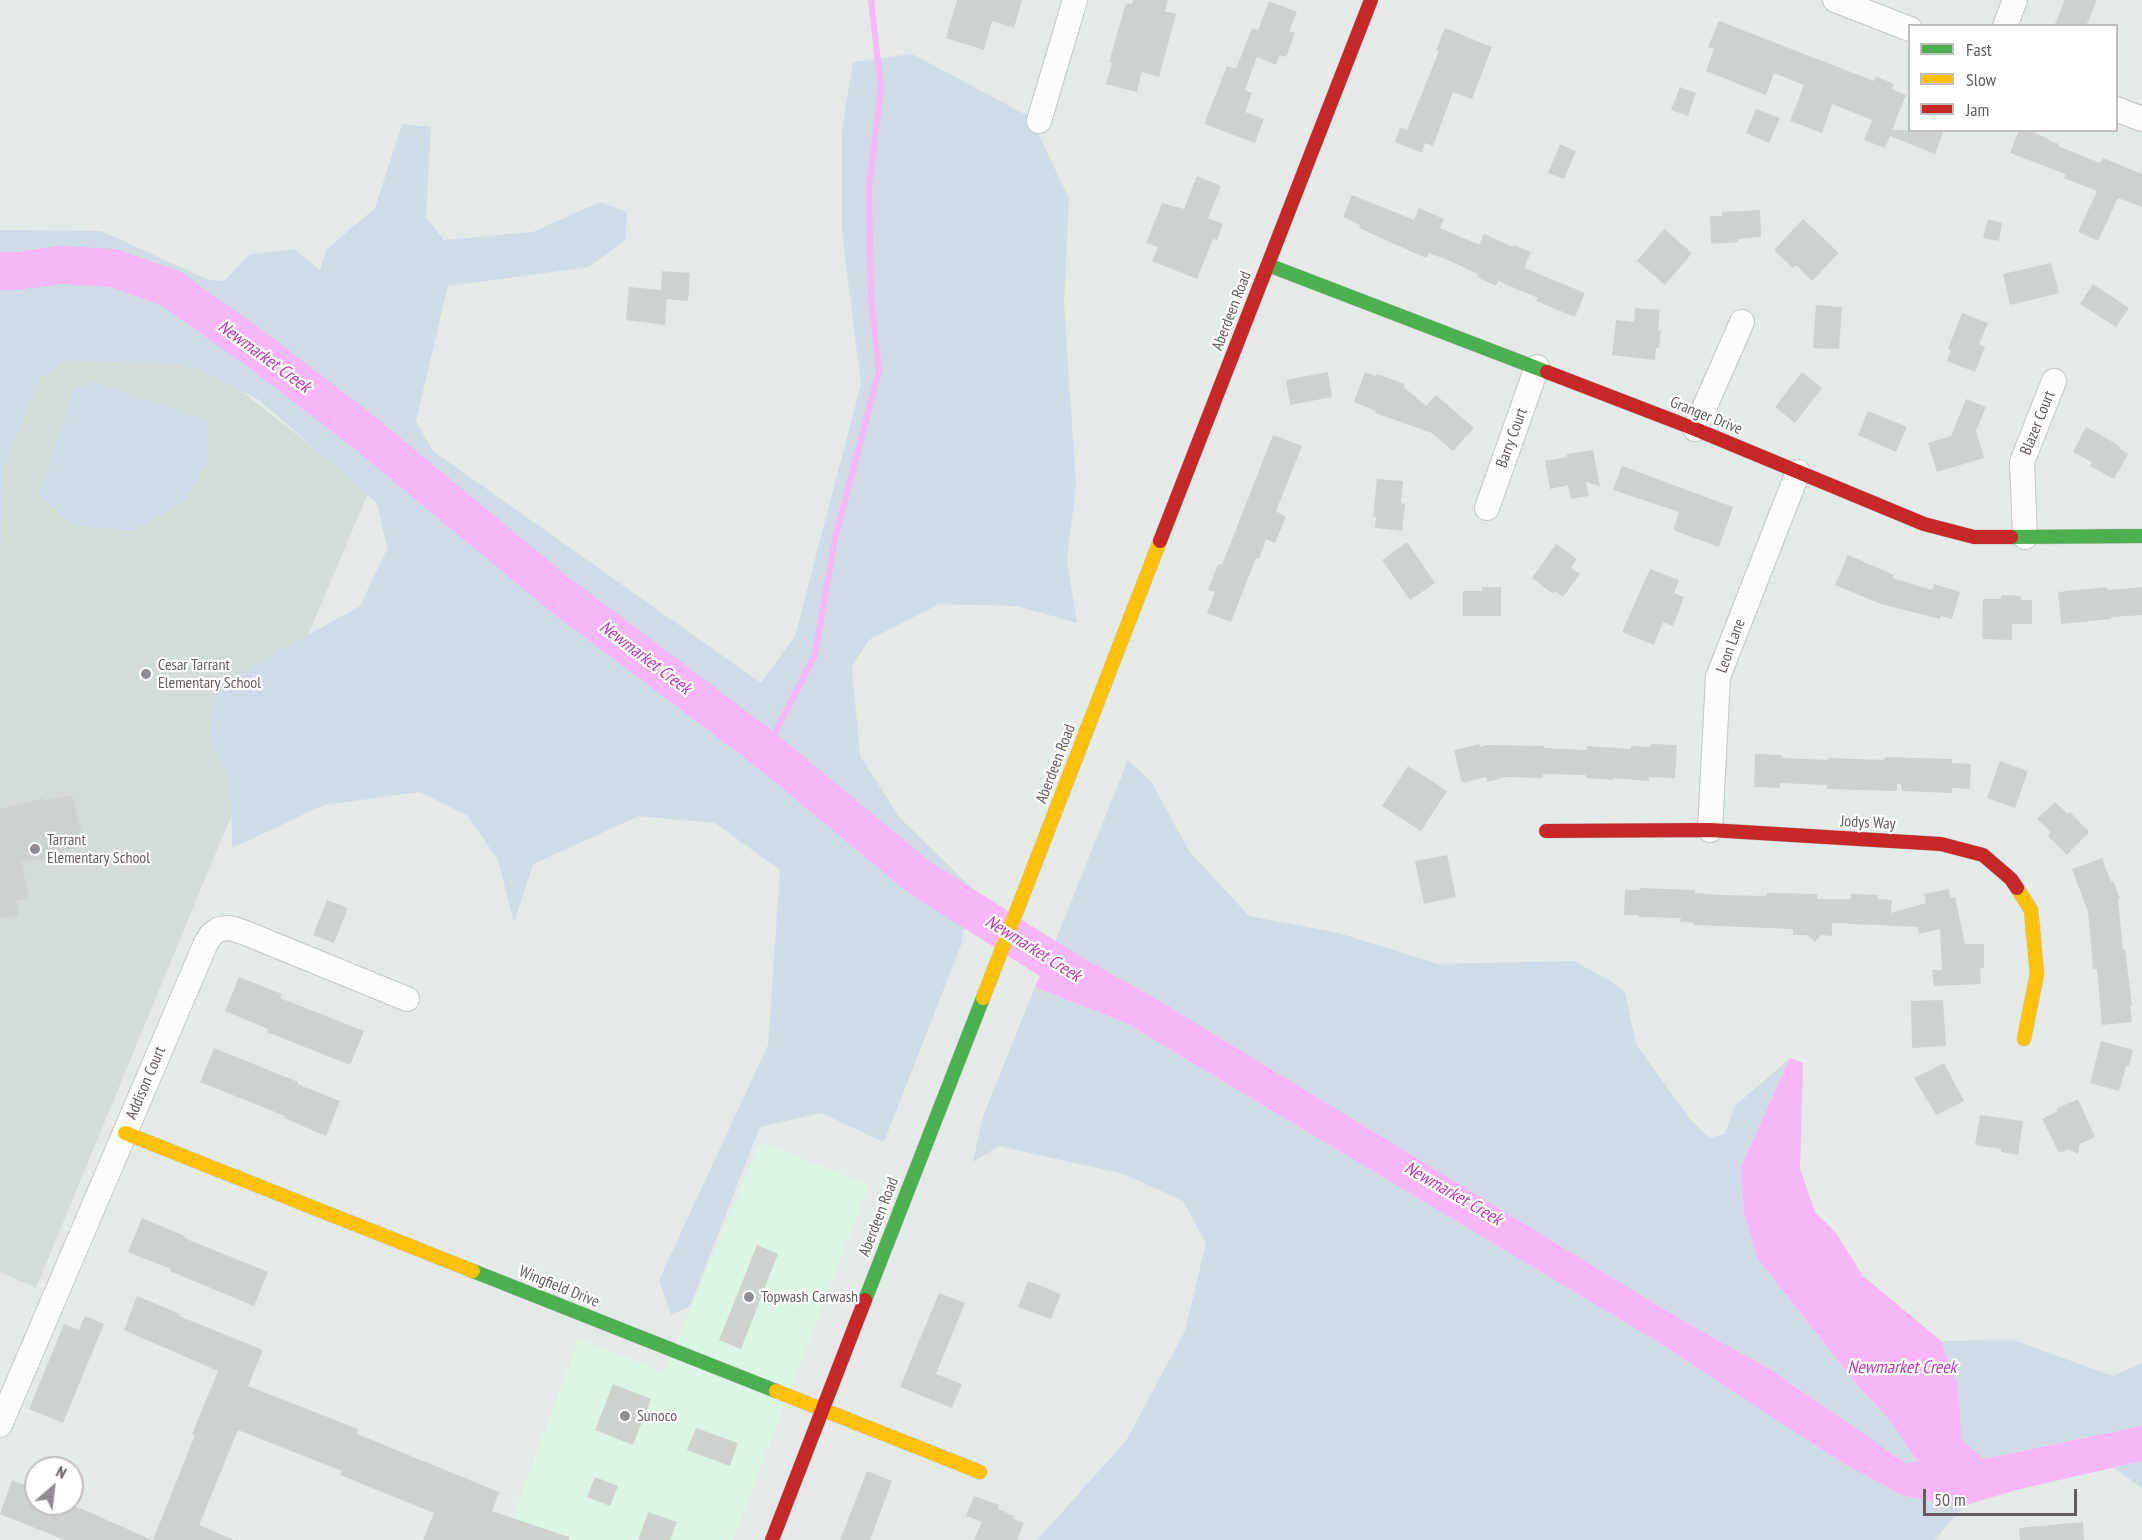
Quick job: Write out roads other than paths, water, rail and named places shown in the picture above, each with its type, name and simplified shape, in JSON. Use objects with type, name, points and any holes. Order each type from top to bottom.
[{"type":"street","points":[[1039,122],[1075,0]]},
{"type":"street","name":"Aberdeen Road","points":[[772,1540],[1371,0]]},
{"type":"street","points":[[1835,0],[1908,28]]},
{"type":"street","points":[[2006,24],[2015,0]]},
{"type":"street","points":[[2118,110],[2142,119]]},
{"type":"street","name":"Granger Drive","points":[[1268,265],[1695,429],[1924,524],[1974,537],[2142,536]]},
{"type":"street","points":[[1695,429],[1742,322]]},
{"type":"street","name":"Barry Court","points":[[1487,508],[1537,367]]},
{"type":"street","name":"Blazer Court","points":[[2025,537],[2022,462],[2054,381]]},
{"type":"street","name":"Leon Lane","points":[[1710,830],[1718,677],[1798,472]]},
{"type":"street","name":"Jodys Way","points":[[1546,831],[1710,830],[1941,844],[1983,855],[2011,879],[2031,910],[2037,974],[2024,1039]]},
{"type":"street","name":"Addison Court","points":[[0,1425],[211,935],[219,929],[230,928],[243,932],[407,999]]},
{"type":"street","name":"Wingfield Drive","points":[[125,1133],[980,1472]]},
{"type":"water","name":"Newmarket Creek","points":[[1055,942],[1158,1000],[1685,1322],[1770,1369],[1907,1464],[1917,1461],[1890,1420],[1859,1387],[1758,1259],[1744,1213],[1741,1167],[1790,1058],[1803,1063],[1800,1169],[1815,1212],[1836,1233],[1863,1276],[1941,1341],[1957,1383],[1962,1441],[1984,1459],[2142,1426],[2142,1461],[2016,1490],[1963,1506],[1904,1496],[1844,1464],[1658,1342],[1126,1023],[1035,987]]},
{"type":"waterway","points":[[766,750],[815,655],[835,539],[879,371],[871,297],[869,187],[881,88],[871,0]]},
{"type":"waterway","name":"Newmarket Creek","points":[[0,271],[60,265],[114,268],[172,289],[359,428],[553,589],[766,750],[919,877],[1091,986]]},
{"type":"place","name":"Cesar Tarrant Elementary School","points":[[146,674]]},
{"type":"place","name":"Tarrant Elementary School","points":[[35,849]]},
{"type":"place","name":"Topwash Carwash","points":[[749,1297]]},
{"type":"place","name":"Sunoco","points":[[625,1416]]}]
